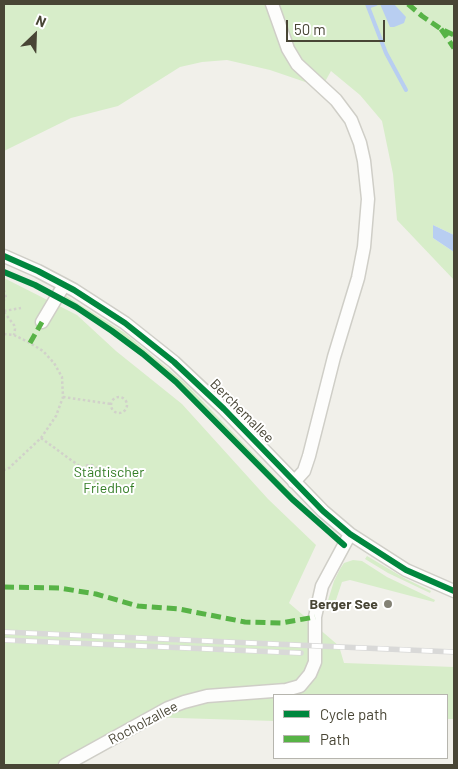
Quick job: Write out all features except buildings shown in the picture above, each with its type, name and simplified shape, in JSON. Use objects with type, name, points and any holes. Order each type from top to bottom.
[{"type":"street","points":[[272,4],[288,49],[297,64],[336,100],[351,120],[360,143],[368,199],[364,247],[358,278],[334,357],[309,456],[304,471],[294,482]]},
{"type":"street","name":"Berchemallee","points":[[4,256],[64,285],[125,323],[174,362],[224,409],[323,511],[350,534],[406,570],[454,591]]},
{"type":"street","points":[[42,322],[64,285]]},
{"type":"street","name":"Rocholzallee","points":[[65,765],[168,708],[184,702],[207,696],[286,690],[300,686],[310,674],[315,662],[315,617],[322,586],[350,534]]},
{"type":"path","points":[[4,290],[6,298],[4,300]]},
{"type":"path","points":[[14,335],[14,325],[4,312],[22,308]]},
{"type":"path","points":[[4,334],[14,335],[30,342],[54,363],[62,377],[63,397],[56,416],[41,438],[9,468],[4,470]]},
{"type":"path","points":[[63,397],[111,404]]},
{"type":"path","points":[[120,398],[126,401],[127,406],[123,412],[118,414],[112,410],[111,404],[113,400],[120,398]]},
{"type":"path","points":[[41,438],[82,468]]},
{"type":"path","points":[[89,464],[96,467],[100,474],[97,480],[92,483],[86,482],[80,475],[82,468],[89,464]]},
{"type":"green space","points":[[4,4],[271,4],[280,32],[317,86],[270,70],[227,60],[202,62],[180,67],[118,106],[71,118],[4,151]]},
{"type":"green space","points":[[274,4],[454,4],[454,235],[433,225],[433,238],[454,252],[454,280],[397,220],[393,174],[382,121],[360,95],[331,71],[322,87],[297,61]]},
{"type":"green space","name":"Städtischer Friedhof","points":[[4,278],[77,315],[116,351],[182,404],[268,499],[316,545],[289,603],[339,646],[344,663],[454,667],[454,719],[448,719],[448,694],[273,694],[273,721],[146,717],[55,765],[4,765]]},
{"type":"green space","points":[[66,296],[125,333],[186,384],[294,496],[292,497],[211,413],[157,363],[103,322],[65,299]]},
{"type":"green space","points":[[367,556],[431,591],[430,593],[388,573],[365,559]]},
{"type":"green space","points":[[353,560],[362,561],[387,577],[435,600],[434,602],[350,580],[342,582],[333,609],[326,607],[340,569],[344,563]]},
{"type":"water","points":[[380,4],[394,4],[406,17],[404,23],[390,27]]},
{"type":"water","points":[[433,225],[454,235],[454,252],[433,238]]},
{"type":"waterway","points":[[367,4],[386,53],[406,90]]},
{"type":"waterway","points":[[368,7],[376,4]]},
{"type":"railway","points":[[4,632],[454,652]]},
{"type":"railway","points":[[4,640],[301,653]]},
{"type":"marked path","points":[[408,4],[441,29],[454,35]]},
{"type":"marked path","points":[[441,29],[454,48]]},
{"type":"marked path","points":[[30,343],[42,322]]},
{"type":"marked path","points":[[4,587],[59,588],[96,594],[138,606],[179,609],[245,622],[281,623],[315,617]]},
{"type":"cycle path","points":[[4,256],[74,290],[125,323],[174,362],[224,409],[323,511],[350,534],[406,570],[454,591]]},
{"type":"cycle path","points":[[4,272],[35,285],[76,307],[143,354],[176,382],[292,499],[344,545]]},
{"type":"place","name":"Berger See","points":[[388,604]]}]
